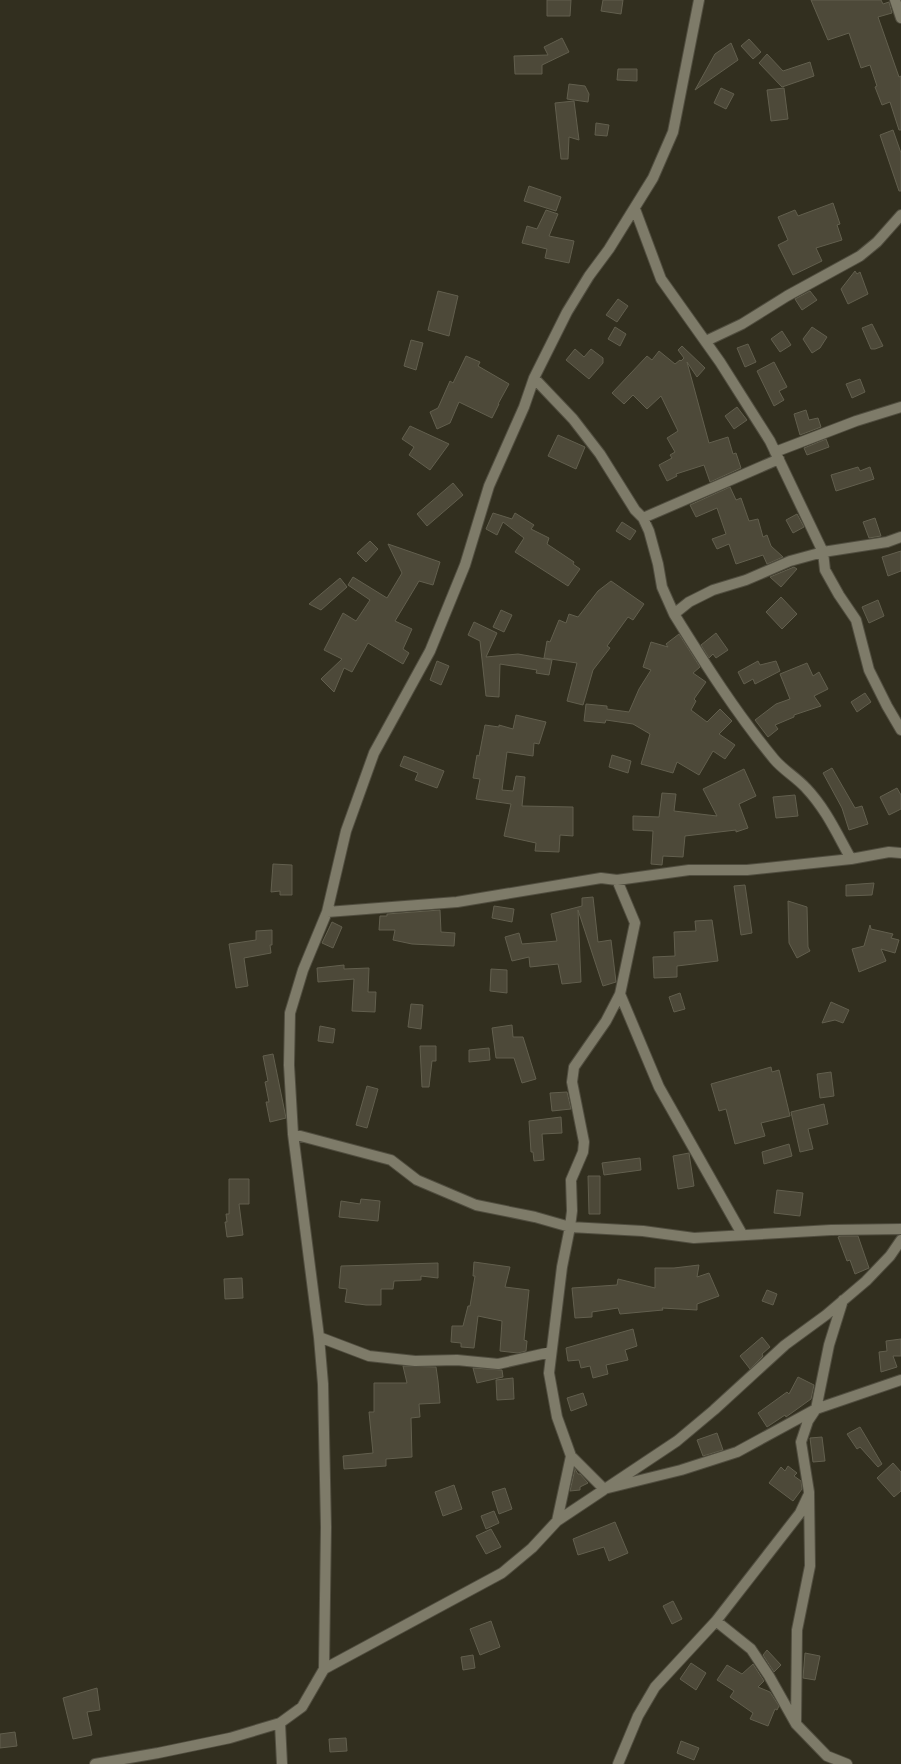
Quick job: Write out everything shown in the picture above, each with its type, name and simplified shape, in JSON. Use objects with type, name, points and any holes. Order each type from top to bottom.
[{"type":"street","points":[[95,1764],[158,1754],[230,1738],[280,1723],[302,1707],[310,1696],[324,1669],[326,1527],[323,1384],[319,1337],[293,1134],[289,1065],[290,1013],[303,970],[327,912],[346,831],[374,753],[430,651],[465,565],[489,486],[524,407],[534,378],[567,312],[589,276],[609,249],[635,209],[653,178],[673,132],[699,0]]},
{"type":"street","points":[[895,0],[901,18]]},
{"type":"street","points":[[635,209],[661,279],[706,341],[752,411],[777,456],[823,552],[825,570],[839,595],[856,620],[868,670],[901,730]]},
{"type":"street","points":[[706,341],[742,324],[787,296],[860,256],[877,242],[901,215]]},
{"type":"street","points":[[534,378],[573,419],[600,454],[635,510],[643,518],[649,531],[662,586],[674,614],[749,728],[775,761],[805,787],[826,812],[851,859]]},
{"type":"street","points":[[643,518],[856,421],[901,407]]},
{"type":"street","points":[[674,614],[689,602],[712,590],[746,580],[790,561],[823,552],[887,542],[901,537]]},
{"type":"street","points":[[327,912],[457,902],[601,878],[617,880],[689,870],[747,870],[851,859],[889,852],[901,852]]},
{"type":"street","points":[[604,1489],[571,1456],[556,1417],[549,1373],[562,1267],[572,1211],[571,1180],[583,1152],[584,1142],[572,1082],[574,1067],[606,1021],[620,994],[635,923],[617,880]]},
{"type":"street","points":[[620,994],[659,1087],[742,1234]]},
{"type":"street","points":[[293,1134],[391,1160],[417,1180],[476,1204],[535,1217],[570,1227],[643,1231],[694,1238],[831,1230],[901,1229]]},
{"type":"street","points":[[324,1669],[502,1573],[532,1548],[558,1520],[677,1441],[786,1345],[866,1281],[890,1256],[901,1240]]},
{"type":"street","points":[[796,1724],[798,1630],[810,1566],[809,1492],[801,1442],[808,1422],[816,1409],[829,1345],[843,1300]]},
{"type":"street","points":[[319,1337],[368,1356],[415,1361],[457,1360],[498,1364],[551,1352]]},
{"type":"street","points":[[604,1489],[681,1470],[737,1452],[816,1409],[901,1380]]},
{"type":"street","points":[[558,1520],[571,1456]]},
{"type":"street","points":[[618,1764],[638,1716],[655,1687],[716,1620],[800,1513],[809,1492]]},
{"type":"street","points":[[716,1620],[751,1649],[769,1676],[796,1724],[827,1756],[848,1764]]},
{"type":"street","points":[[280,1723],[282,1764]]},
{"type":"building","points":[[547,0],[571,0],[570,16],[547,16]]},
{"type":"building","points":[[603,0],[623,0],[621,14],[601,11]]},
{"type":"building","points":[[811,0],[881,0],[883,4],[889,2],[892,13],[878,17],[899,77],[901,76],[901,130],[899,130],[890,102],[882,105],[875,87],[877,86],[870,65],[861,68],[849,33],[828,40]]},
{"type":"building","points":[[562,38],[569,52],[542,65],[542,74],[515,74],[514,56],[548,55],[544,47]]},
{"type":"building","points":[[749,39],[761,52],[753,59],[741,46]]},
{"type":"building","points":[[731,43],[738,60],[695,90],[715,54]]},
{"type":"building","points":[[767,54],[783,71],[810,62],[814,76],[782,87],[759,63]]},
{"type":"building","points":[[618,69],[637,69],[637,81],[617,80]]},
{"type":"building","points":[[569,84],[585,86],[589,94],[588,102],[567,99]]},
{"type":"building","points":[[721,88],[734,94],[726,109],[714,103]]},
{"type":"building","points":[[784,88],[788,119],[771,121],[767,90]]},
{"type":"building","points":[[574,101],[579,140],[569,137],[568,159],[561,159],[555,103]]},
{"type":"building","points":[[596,123],[609,125],[607,136],[595,135]]},
{"type":"building","points":[[893,130],[901,153],[901,191],[899,191],[880,135]]},
{"type":"building","points":[[529,186],[561,197],[556,211],[524,201]]},
{"type":"building","points":[[833,203],[840,224],[837,225],[842,240],[816,248],[822,261],[793,275],[778,245],[788,240],[778,217],[795,210],[798,216]]},
{"type":"building","points":[[546,210],[558,214],[549,236],[574,241],[569,263],[545,258],[547,249],[522,243],[527,226],[537,229]]},
{"type":"building","points":[[855,271],[857,274],[860,272],[868,294],[848,304],[841,289]]},
{"type":"building","points":[[438,291],[458,296],[449,336],[428,330]]},
{"type":"building","points":[[810,291],[817,300],[802,310],[795,299]]},
{"type":"building","points":[[618,299],[628,306],[617,322],[606,315]]},
{"type":"building","points":[[872,324],[883,346],[875,349],[871,349],[862,328]]},
{"type":"building","points":[[615,327],[626,334],[620,346],[608,339]]},
{"type":"building","points":[[812,327],[827,337],[820,348],[812,353],[803,339]]},
{"type":"building","points":[[782,331],[791,345],[780,352],[771,339]]},
{"type":"building","points":[[411,340],[423,343],[416,370],[404,366]]},
{"type":"building","points":[[748,344],[756,362],[745,367],[737,348]]},
{"type":"building","points":[[682,346],[705,368],[697,377],[687,362],[709,443],[728,437],[733,454],[736,453],[741,468],[710,482],[704,465],[676,474],[677,476],[667,481],[659,465],[672,458],[670,455],[675,452],[667,438],[678,431],[661,396],[647,409],[633,395],[624,404],[612,393],[647,356],[652,360],[659,351],[675,364],[680,360],[681,361],[684,358],[678,350]]},
{"type":"building","points":[[575,349],[584,357],[591,349],[603,358],[603,363],[589,379],[566,360]]},
{"type":"building","points":[[466,356],[480,362],[478,366],[509,384],[492,418],[459,402],[450,423],[437,429],[430,412],[438,408],[450,381],[453,383]]},
{"type":"building","points":[[774,362],[787,387],[779,391],[784,400],[774,406],[757,371]]},
{"type":"building","points":[[860,379],[865,392],[852,398],[846,384]]},
{"type":"building","points":[[737,407],[747,420],[734,429],[725,416]]},
{"type":"building","points":[[806,410],[809,420],[818,418],[821,427],[800,435],[794,414]]},
{"type":"building","points":[[410,426],[449,444],[430,470],[409,455],[414,447],[402,439]]},
{"type":"building","points":[[558,435],[585,447],[576,469],[548,456]]},
{"type":"building","points":[[826,439],[829,447],[807,455],[804,448]]},
{"type":"building","points":[[858,467],[860,471],[870,467],[874,479],[836,491],[831,475]]},
{"type":"building","points":[[453,483],[463,495],[427,526],[417,514]]},
{"type":"building","points":[[730,487],[736,500],[741,498],[749,521],[758,519],[763,537],[767,535],[771,546],[783,557],[767,564],[763,555],[736,564],[729,544],[717,549],[712,539],[726,534],[717,508],[696,517],[690,505]]},
{"type":"building","points":[[493,513],[512,519],[515,513],[534,525],[531,529],[549,538],[547,544],[574,562],[573,564],[580,569],[568,586],[515,552],[524,538],[503,522],[497,535],[486,529]]},
{"type":"building","points":[[797,514],[804,527],[793,533],[786,520]]},
{"type":"building","points":[[875,518],[881,536],[869,538],[863,522]]},
{"type":"building","points":[[622,522],[636,531],[630,540],[616,531]]},
{"type":"building","points":[[370,541],[378,549],[366,562],[357,553]]},
{"type":"building","points":[[388,544],[440,562],[433,585],[419,581],[395,621],[412,629],[403,649],[409,653],[403,664],[368,643],[352,672],[344,668],[334,692],[321,679],[342,659],[324,650],[343,613],[356,621],[370,600],[348,585],[353,577],[387,598],[402,573]]},
{"type":"building","points":[[901,551],[901,571],[888,576],[882,557]]},
{"type":"building","points":[[794,567],[797,569],[781,587],[770,577]]},
{"type":"building","points":[[340,578],[347,587],[321,610],[309,604]]},
{"type":"building","points":[[611,581],[644,604],[633,620],[628,617],[607,646],[610,648],[593,670],[583,705],[567,701],[577,663],[544,658],[547,641],[550,642],[559,620],[566,623],[569,614],[578,617],[598,591]]},
{"type":"building","points":[[781,597],[797,614],[782,629],[766,612]]},
{"type":"building","points":[[878,600],[884,616],[869,623],[862,607]]},
{"type":"building","points":[[501,610],[512,615],[504,632],[493,627]]},
{"type":"building","points":[[474,622],[497,633],[486,657],[518,654],[552,660],[549,675],[536,673],[537,670],[500,664],[499,697],[486,696],[480,641],[468,635]]},
{"type":"building","points":[[716,633],[728,650],[716,658],[713,654],[709,658],[701,645]]},
{"type":"building","points":[[679,634],[700,667],[693,673],[706,682],[694,699],[696,701],[691,710],[707,722],[720,709],[732,721],[719,734],[735,745],[725,759],[713,751],[699,775],[677,762],[673,773],[641,764],[650,734],[633,724],[606,720],[605,723],[584,721],[586,704],[607,706],[607,709],[629,712],[639,689],[651,670],[643,667],[651,642],[668,647],[666,644]]},
{"type":"building","points":[[437,661],[449,666],[441,685],[430,680]]},
{"type":"building","points":[[758,661],[760,665],[776,661],[780,671],[755,684],[753,679],[744,684],[738,672]]},
{"type":"building","points":[[807,663],[813,676],[819,672],[828,689],[814,696],[821,706],[794,715],[794,717],[775,725],[778,729],[768,737],[755,720],[776,704],[790,699],[780,674]]},
{"type":"building","points":[[865,693],[871,702],[857,712],[851,702]]},
{"type":"building","points":[[516,715],[546,722],[539,744],[534,743],[533,756],[507,752],[502,790],[513,791],[516,776],[525,777],[522,806],[573,807],[573,836],[560,835],[559,852],[535,851],[536,843],[504,836],[511,804],[476,799],[480,779],[473,778],[485,725],[499,727],[499,725],[513,729]]},
{"type":"building","points":[[612,755],[631,761],[628,773],[609,767]]},
{"type":"building","points":[[404,756],[444,771],[437,788],[415,780],[418,773],[400,766]]},
{"type":"building","points":[[832,768],[855,808],[862,806],[868,824],[849,830],[842,808],[823,773]]},
{"type":"building","points":[[744,769],[756,796],[739,804],[748,828],[736,832],[736,830],[685,836],[683,857],[663,856],[662,865],[651,864],[653,831],[633,830],[633,816],[659,817],[662,793],[676,794],[674,811],[717,816],[703,789]]},
{"type":"building","points":[[897,788],[901,795],[901,809],[889,815],[880,797]]},
{"type":"building","points":[[795,795],[798,816],[776,818],[773,797]]},
{"type":"building","points":[[273,864],[292,865],[292,895],[280,895],[280,891],[271,892]]},
{"type":"building","points":[[874,883],[872,895],[846,896],[846,885]]},
{"type":"building","points":[[745,885],[752,933],[741,935],[734,886]]},
{"type":"building","points":[[593,897],[598,942],[611,940],[616,982],[603,986],[578,910],[581,982],[562,984],[558,964],[530,967],[529,957],[512,961],[505,937],[519,933],[522,944],[557,941],[551,914],[582,906],[582,898]]},
{"type":"building","points":[[788,901],[807,907],[808,947],[810,951],[797,958],[789,943]]},
{"type":"building","points":[[494,906],[514,909],[512,922],[492,918]]},
{"type":"building","points":[[440,910],[441,932],[455,933],[454,946],[412,944],[393,940],[395,930],[379,930],[380,916],[387,916],[387,914]]},
{"type":"building","points":[[712,920],[718,961],[677,966],[677,977],[654,978],[653,957],[675,956],[674,932],[696,931],[695,921]]},
{"type":"building","points":[[332,922],[342,927],[333,948],[322,943]]},
{"type":"building","points":[[870,925],[871,929],[893,934],[891,938],[899,940],[895,953],[881,949],[886,961],[859,972],[852,949],[864,946]]},
{"type":"building","points":[[272,930],[272,945],[270,945],[271,953],[244,958],[248,986],[236,988],[229,944],[256,940],[256,931]]},
{"type":"building","points":[[344,965],[344,969],[369,968],[368,992],[376,992],[375,1012],[352,1011],[354,979],[318,982],[317,968]]},
{"type":"building","points":[[491,969],[507,970],[507,993],[490,991]]},
{"type":"building","points":[[680,993],[685,1009],[674,1012],[669,997]]},
{"type":"building","points":[[831,1002],[849,1010],[843,1023],[835,1020],[822,1023]]},
{"type":"building","points":[[411,1004],[423,1005],[421,1029],[408,1027]]},
{"type":"building","points":[[512,1025],[513,1037],[523,1037],[536,1079],[522,1083],[514,1058],[496,1058],[492,1028]]},
{"type":"building","points":[[320,1026],[335,1029],[333,1043],[318,1041]]},
{"type":"building","points":[[420,1046],[436,1046],[436,1061],[432,1061],[429,1087],[422,1087]]},
{"type":"building","points":[[489,1048],[490,1060],[469,1062],[469,1050]]},
{"type":"building","points":[[273,1054],[286,1118],[270,1122],[266,1102],[269,1102],[265,1082],[268,1081],[263,1056]]},
{"type":"building","points":[[771,1067],[772,1072],[779,1070],[790,1116],[761,1123],[765,1136],[735,1144],[726,1109],[719,1111],[711,1084]]},
{"type":"building","points":[[831,1072],[834,1096],[820,1098],[817,1074]]},
{"type":"building","points":[[367,1086],[378,1089],[367,1128],[356,1125]]},
{"type":"building","points":[[567,1092],[571,1109],[552,1111],[550,1093]]},
{"type":"building","points":[[824,1104],[828,1124],[808,1129],[813,1149],[800,1152],[791,1112]]},
{"type":"building","points":[[561,1117],[562,1133],[542,1134],[544,1160],[534,1161],[533,1152],[531,1152],[529,1121]]},
{"type":"building","points":[[789,1144],[792,1156],[764,1164],[762,1152]]},
{"type":"building","points":[[689,1153],[694,1186],[678,1189],[673,1156]]},
{"type":"building","points":[[640,1158],[641,1170],[604,1175],[602,1163]]},
{"type":"building","points":[[588,1176],[600,1176],[600,1214],[589,1214]]},
{"type":"building","points":[[229,1179],[249,1179],[249,1204],[239,1204],[243,1235],[227,1237],[225,1222],[227,1222],[226,1214],[229,1214]]},
{"type":"building","points":[[777,1190],[803,1193],[800,1216],[774,1213]]},
{"type":"building","points":[[361,1199],[380,1201],[378,1221],[339,1217],[341,1201],[360,1204]]},
{"type":"building","points":[[858,1236],[869,1268],[855,1274],[850,1260],[847,1261],[838,1237]]},
{"type":"building","points":[[474,1262],[510,1267],[505,1287],[529,1290],[524,1340],[527,1341],[526,1351],[518,1353],[500,1351],[502,1321],[478,1316],[474,1348],[461,1347],[461,1343],[451,1342],[452,1326],[463,1326],[468,1306],[470,1306],[475,1276],[473,1276]]},
{"type":"building","points":[[438,1263],[438,1278],[421,1276],[421,1280],[394,1281],[393,1289],[381,1289],[381,1305],[366,1305],[345,1302],[347,1289],[339,1288],[341,1266]]},
{"type":"building","points":[[699,1265],[697,1277],[709,1273],[719,1296],[697,1304],[697,1310],[662,1308],[663,1310],[620,1314],[618,1308],[592,1312],[592,1317],[575,1318],[572,1288],[617,1285],[618,1279],[655,1288],[655,1268],[674,1268]]},
{"type":"building","points":[[242,1278],[243,1298],[225,1299],[224,1279]]},
{"type":"building","points":[[767,1290],[777,1294],[773,1305],[762,1301]]},
{"type":"building","points":[[633,1329],[637,1346],[625,1350],[628,1360],[606,1365],[608,1374],[593,1378],[590,1366],[581,1368],[579,1360],[568,1361],[566,1348]]},
{"type":"building","points":[[762,1337],[770,1347],[762,1354],[763,1356],[750,1369],[740,1356]]},
{"type":"building","points":[[901,1339],[901,1356],[893,1356],[897,1367],[881,1372],[879,1352],[887,1351],[886,1341]]},
{"type":"building","points":[[403,1366],[436,1367],[438,1381],[440,1403],[419,1404],[420,1417],[411,1418],[412,1457],[386,1459],[386,1466],[344,1469],[343,1456],[373,1453],[369,1412],[374,1412],[374,1383],[407,1383]]},
{"type":"building","points":[[473,1368],[502,1370],[503,1377],[477,1383]]},
{"type":"building","points":[[798,1377],[814,1385],[811,1399],[786,1417],[785,1415],[767,1427],[758,1413],[787,1392],[789,1394]]},
{"type":"building","points":[[513,1378],[514,1399],[497,1400],[496,1380]]},
{"type":"building","points":[[583,1393],[587,1405],[571,1411],[567,1398]]},
{"type":"building","points":[[860,1427],[882,1464],[878,1467],[860,1447],[857,1449],[847,1434]]},
{"type":"building","points":[[717,1433],[723,1450],[703,1456],[697,1440]]},
{"type":"building","points":[[822,1437],[825,1461],[813,1462],[810,1438]]},
{"type":"building","points":[[893,1463],[901,1472],[901,1491],[894,1497],[877,1478]]},
{"type":"building","points":[[788,1466],[797,1473],[794,1476],[801,1481],[802,1489],[793,1501],[769,1483],[781,1467],[785,1471]]},
{"type":"building","points":[[575,1469],[578,1474],[580,1474],[588,1483],[580,1487],[580,1490],[570,1491]]},
{"type":"building","points":[[454,1485],[462,1509],[443,1516],[435,1492]]},
{"type":"building","points":[[505,1488],[512,1509],[499,1514],[492,1492]]},
{"type":"building","points":[[494,1511],[499,1523],[486,1529],[481,1516]]},
{"type":"building","points":[[615,1522],[628,1553],[609,1561],[604,1547],[578,1555],[573,1539]]},
{"type":"building","points":[[491,1529],[501,1547],[486,1554],[476,1536]]},
{"type":"building","points":[[673,1601],[682,1619],[672,1624],[663,1606]]},
{"type":"building","points":[[491,1621],[500,1647],[480,1655],[470,1629]]},
{"type":"building","points":[[767,1650],[781,1665],[774,1672],[763,1655]]},
{"type":"building","points":[[805,1653],[820,1656],[815,1680],[803,1678]]},
{"type":"building","points":[[473,1655],[475,1668],[463,1670],[461,1657]]},
{"type":"building","points":[[691,1663],[706,1673],[696,1690],[680,1679]]},
{"type":"building","points":[[753,1664],[764,1681],[758,1687],[770,1692],[779,1706],[777,1710],[775,1709],[768,1726],[750,1719],[753,1713],[730,1697],[734,1691],[717,1680],[727,1665],[742,1674]]},
{"type":"building","points":[[97,1688],[100,1710],[87,1712],[92,1735],[73,1739],[63,1698]]},
{"type":"building","points":[[15,1732],[17,1746],[0,1748],[0,1734]]},
{"type":"building","points":[[346,1738],[347,1751],[330,1752],[329,1739]]},
{"type":"building","points":[[681,1741],[699,1748],[694,1760],[677,1753]]}]
